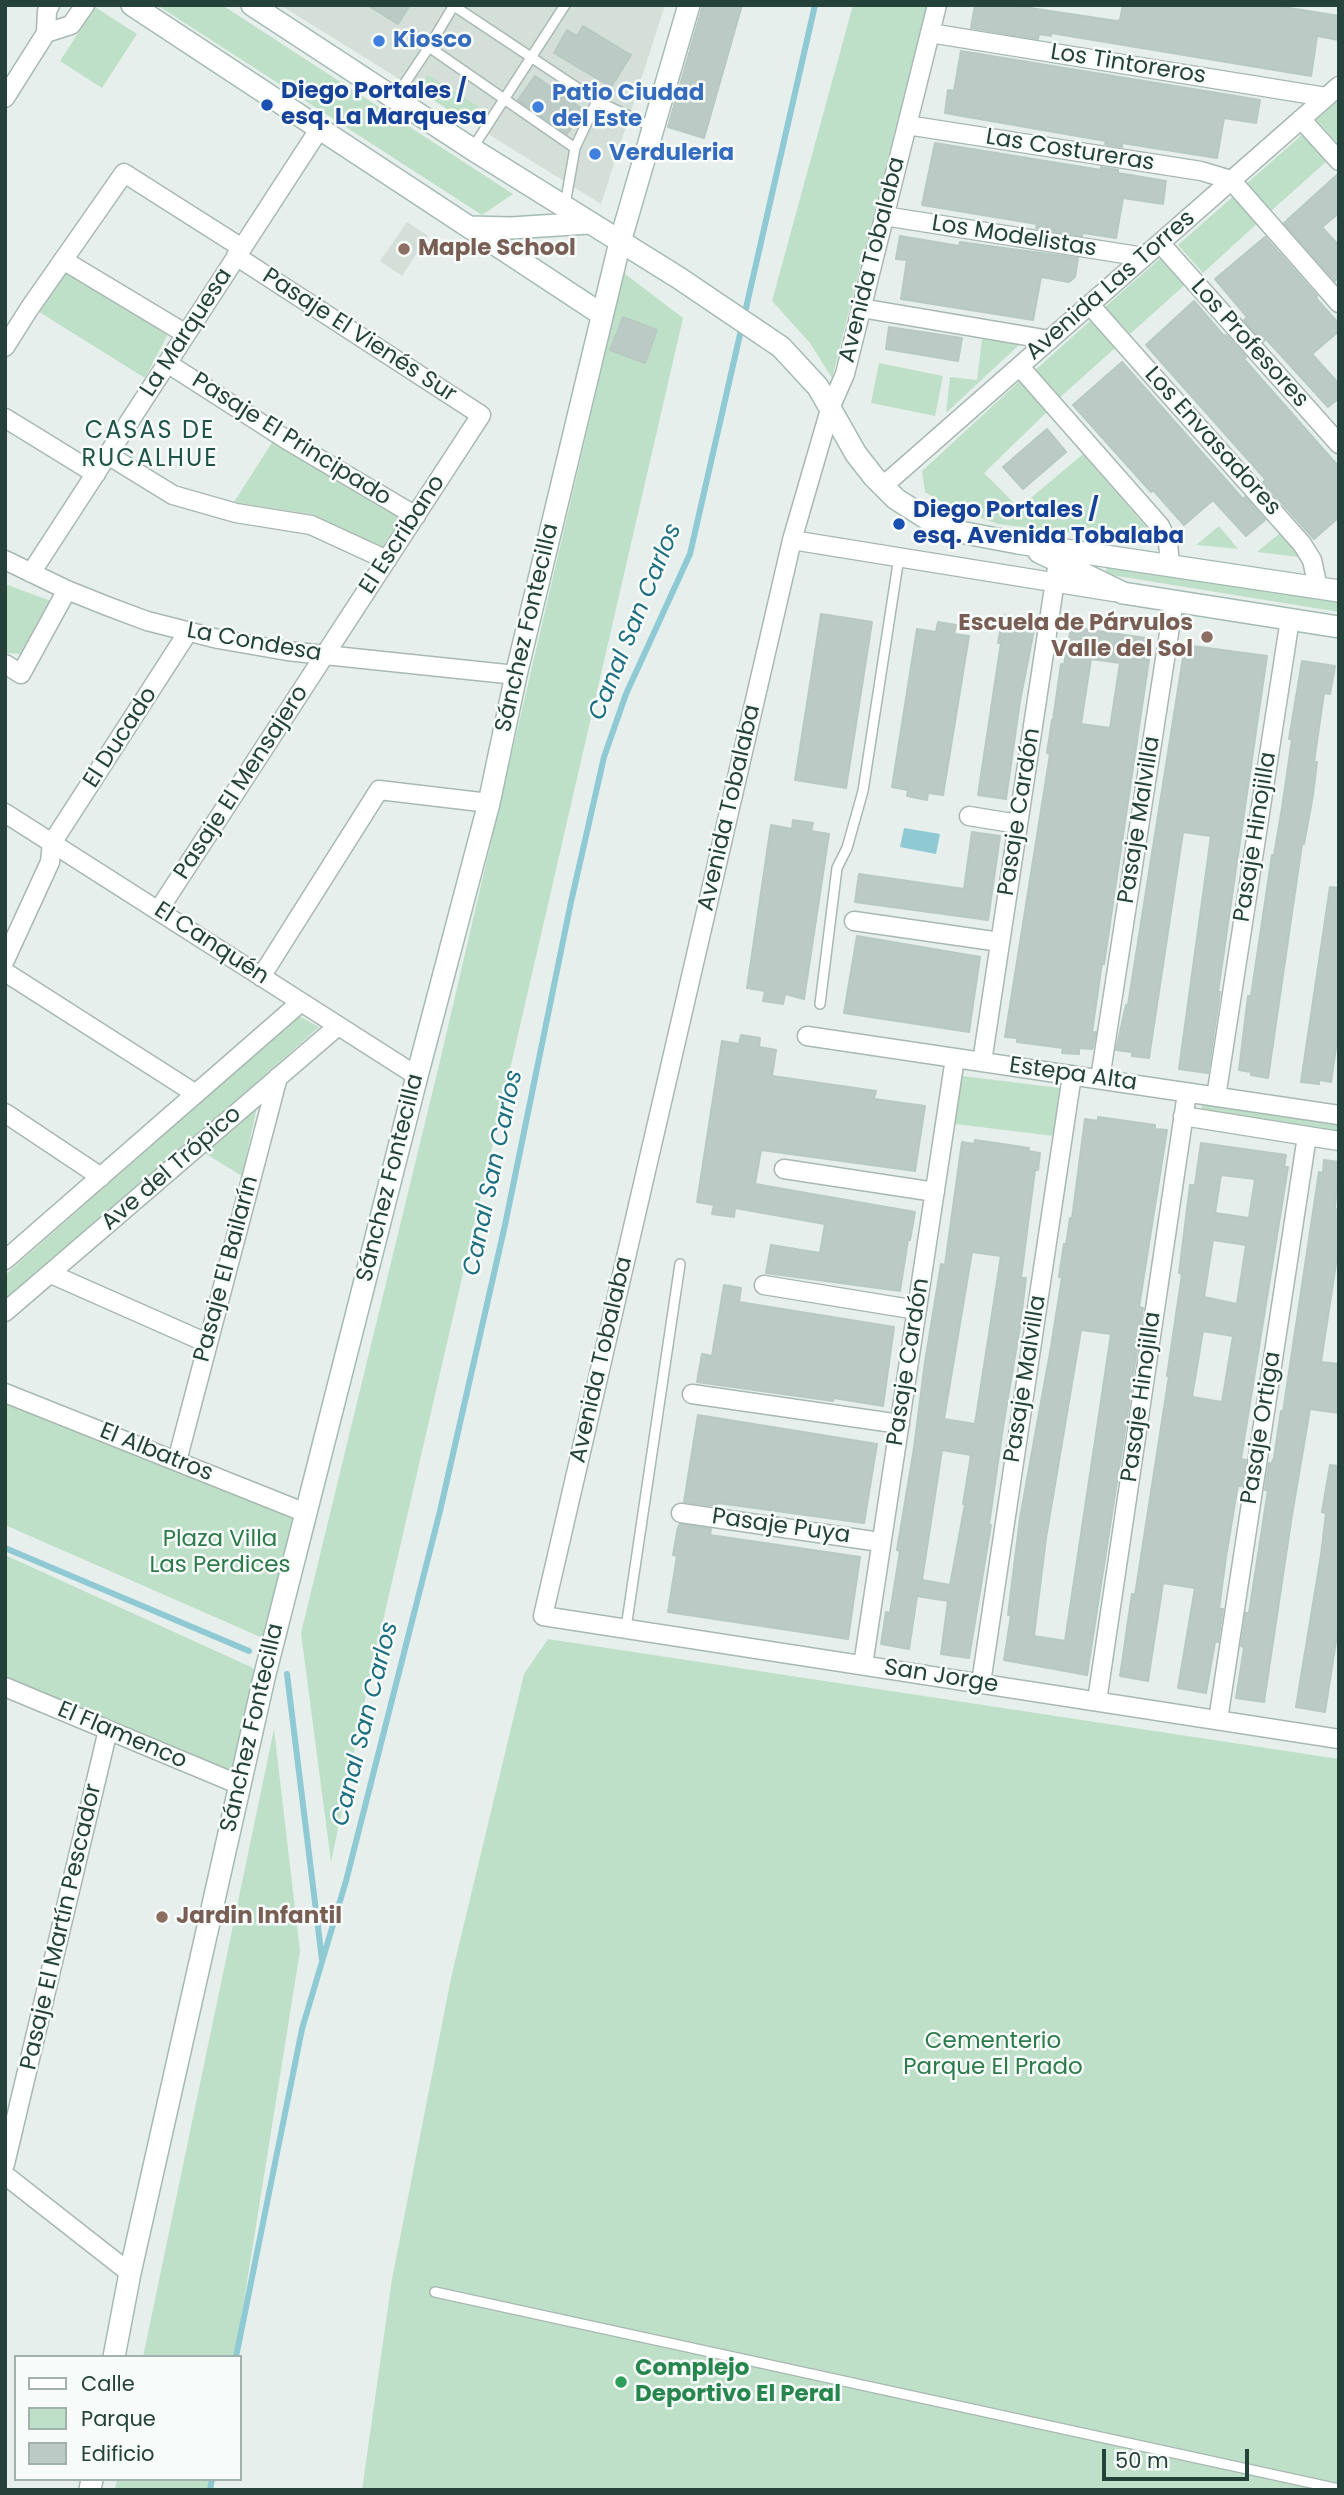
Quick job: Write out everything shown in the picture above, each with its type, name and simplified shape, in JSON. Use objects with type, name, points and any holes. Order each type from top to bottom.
[{"type":"street","points":[[5,98],[46,33],[47,11],[50,5]]},
{"type":"street","points":[[46,33],[71,25],[85,5]]},
{"type":"street","points":[[132,5],[601,314]]},
{"type":"street","points":[[252,5],[564,208],[679,278],[781,347],[808,373],[831,406],[856,454],[883,486],[911,509],[944,527],[1017,543],[1328,590]]},
{"type":"street","name":"Sánchez Fontecilla","points":[[114,2355],[130,2273],[264,1678],[489,803],[516,675],[601,314],[689,5]]},
{"type":"street","name":"Avenida Tobalaba","points":[[543,1616],[792,540],[831,406],[845,374],[937,5]]},
{"type":"street","name":"Los Tintoreros","points":[[930,33],[1332,92]]},
{"type":"street","name":"Avenida Las Torres","points":[[883,486],[1332,92]]},
{"type":"street","points":[[1301,119],[1339,161]]},
{"type":"street","name":"Las Costureras","points":[[907,125],[1208,173],[1231,180]]},
{"type":"street","name":"La Marquesa","points":[[31,573],[320,128]]},
{"type":"street","name":"Pasaje El Vienés Sur","points":[[63,260],[124,173],[481,415]]},
{"type":"street","points":[[1231,180],[1339,303]]},
{"type":"street","points":[[511,228],[524,222],[532,214],[534,204],[531,186]]},
{"type":"street","name":"Los Modelistas","points":[[884,216],[1144,257]]},
{"type":"street","points":[[469,227],[511,228],[589,223]]},
{"type":"street","name":"Los Profesores","points":[[1160,243],[1339,444]]},
{"type":"street","points":[[5,347],[63,260],[186,334]]},
{"type":"street","name":"Los Envasadores","points":[[1090,305],[1302,544],[1328,590]]},
{"type":"street","points":[[861,308],[1050,340]]},
{"type":"street","name":"Pasaje El Principado","points":[[167,363],[287,440],[416,516]]},
{"type":"street","points":[[1020,367],[1160,526],[1168,543],[1170,565]]},
{"type":"street","name":"El Escribano","points":[[326,656],[481,415]]},
{"type":"street","points":[[5,418],[96,474]]},
{"type":"street","points":[[108,455],[173,495],[236,513],[311,525],[387,560]]},
{"type":"street","points":[[792,540],[1055,584],[1339,627]]},
{"type":"street","points":[[1017,543],[1123,593]]},
{"type":"street","points":[[1088,576],[1097,564],[1105,560],[1134,559]]},
{"type":"street","name":"La Condesa","points":[[5,560],[67,590],[147,621],[248,646],[516,675]]},
{"type":"street","name":"Pasaje Cardón","points":[[982,1062],[1058,561]]},
{"type":"street","points":[[5,664],[21,674],[67,590]]},
{"type":"street","name":"Pasaje Malvilla","points":[[1100,1079],[1174,601]]},
{"type":"street","name":"Pasaje Hinojilla","points":[[1216,1097],[1290,619]]},
{"type":"street","name":"El Ducado","points":[[5,960],[50,862],[52,843],[188,632]]},
{"type":"street","name":"Pasaje El Mensajero","points":[[158,911],[326,656]]},
{"type":"street","points":[[261,976],[379,790],[489,803]]},
{"type":"street","name":"El Canquén","points":[[5,813],[417,1076]]},
{"type":"street","points":[[969,816],[1018,824]]},
{"type":"street","points":[[854,921],[1000,942]]},
{"type":"street","points":[[5,972],[195,1094]]},
{"type":"street","name":"Ave del Trópico","points":[[6,1258],[300,1002]]},
{"type":"street","name":"Ave del Trópico","points":[[5,1312],[338,1026]]},
{"type":"street","name":"Estepa Alta","points":[[807,1036],[1339,1115]]},
{"type":"street","name":"Pasaje Cardón","points":[[863,1665],[955,1058]]},
{"type":"street","name":"Pasaje Malvilla","points":[[981,1683],[1072,1075]]},
{"type":"street","name":"Pasaje El Bailarín","points":[[177,1461],[278,1077]]},
{"type":"street","name":"Pasaje Hinojilla","points":[[1097,1701],[1187,1093]]},
{"type":"street","points":[[5,1113],[101,1177]]},
{"type":"street","points":[[1183,1116],[1339,1141]]},
{"type":"street","name":"Pasaje Ortiga","points":[[1218,1720],[1307,1136]]},
{"type":"street","points":[[784,1169],[935,1192]]},
{"type":"street","points":[[51,1274],[207,1343]]},
{"type":"street","points":[[764,1285],[917,1310]]},
{"type":"street","name":"El Albatros","points":[[5,1393],[306,1513]]},
{"type":"street","points":[[692,1394],[900,1424]]},
{"type":"street","name":"Pasaje Puya","points":[[681,1513],[880,1542]]},
{"type":"street","name":"San Jorge","points":[[543,1616],[1339,1739]]},
{"type":"street","name":"El Flamenco","points":[[5,1687],[240,1785]]},
{"type":"street","name":"Pasaje El Martín Pescador","points":[[5,2164],[108,1730]]},
{"type":"street","points":[[5,2175],[130,2273]]},
{"type":"lane","points":[[472,149],[565,5]]},
{"type":"lane","points":[[395,99],[454,6],[597,101],[653,127]]},
{"type":"lane","points":[[429,47],[575,148]]},
{"type":"lane","points":[[564,208],[575,148],[597,101]]},
{"type":"lane","points":[[820,1004],[837,868],[847,848],[863,791],[899,557]]},
{"type":"lane","points":[[626,1628],[680,1264]]},
{"type":"lane","points":[[435,2292],[1339,2489]]},
{"type":"shaded area","name":"Patio Ciudad del Este","points":[[280,5],[665,5],[601,204]]},
{"type":"shaded area","name":"Maple School","points":[[407,222],[428,236],[402,276],[380,261]]},
{"type":"green space","points":[[157,5],[222,5],[513,194],[482,215]]},
{"type":"green space","points":[[853,5],[927,5],[832,378],[810,343],[772,301]]},
{"type":"green space","points":[[95,7],[137,34],[102,88],[60,61]]},
{"type":"green space","points":[[428,75],[479,107],[469,123],[418,90]]},
{"type":"green space","points":[[1339,100],[1339,145],[1316,120]]},
{"type":"green space","points":[[1304,133],[1328,160],[1270,212],[1245,185]]},
{"type":"green space","points":[[1237,193],[1261,220],[1203,273],[1178,245]]},
{"type":"green space","points":[[1164,255],[1188,282],[1130,334],[1105,307]]},
{"type":"green space","points":[[64,265],[171,328],[145,378],[36,310]]},
{"type":"green space","points":[[624,273],[683,318],[368,1686],[331,1862],[301,1633],[439,1065]]},
{"type":"green space","points":[[1090,321],[1115,348],[1056,401],[1032,373]]},
{"type":"green space","points":[[982,339],[1020,344],[946,413],[950,377],[977,380]]},
{"type":"green space","points":[[879,363],[943,376],[935,416],[871,403]]},
{"type":"green space","points":[[1023,378],[1049,410],[984,473],[1019,508],[1083,454],[1161,544],[998,524],[948,506],[925,492],[922,471]]},
{"type":"green space","points":[[273,441],[402,517],[380,550],[314,515],[234,502]]},
{"type":"green space","points":[[1219,526],[1238,549],[1196,545]]},
{"type":"green space","points":[[1280,533],[1299,557],[1257,552]]},
{"type":"green space","points":[[1107,566],[1339,602],[1339,612],[1105,574]]},
{"type":"green space","points":[[5,584],[51,601],[22,654],[5,653]]},
{"type":"green space","points":[[299,1016],[319,1027],[5,1305],[5,1275]]},
{"type":"green space","points":[[962,1076],[1060,1088],[1054,1136],[955,1124]]},
{"type":"green space","points":[[259,1098],[242,1176],[203,1152]]},
{"type":"green space","points":[[1202,1105],[1339,1125],[1339,1133],[1201,1111]]},
{"type":"green space","name":"Plaza Villa Las Perdices","points":[[5,1403],[198,1480],[298,1516],[265,1639],[5,1525]]},
{"type":"green space","name":"Plaza Villa Las Perdices","points":[[5,1555],[258,1672],[235,1772],[5,1677]]},
{"type":"green space","name":"Cementerio Parque El Prado","points":[[548,1639],[1339,1759],[1339,2490],[362,2490],[392,2279],[451,1978],[524,1674]]},
{"type":"green space","points":[[274,1729],[300,1951],[235,2355],[143,2355]]},
{"type":"green space","points":[[117,2481],[215,2481],[213,2490],[115,2490]]},
{"type":"water","points":[[904,828],[940,834],[936,854],[900,847]]},
{"type":"building","points":[[367,5],[410,5],[398,24]]},
{"type":"building","points":[[703,5],[742,5],[704,138],[668,127]]},
{"type":"building","points":[[975,5],[1010,5],[1117,21],[1120,20],[1123,5],[1271,5],[1339,16],[1339,40],[1317,36],[1311,76],[1051,33],[1051,36],[1039,34],[1038,39],[971,28]]},
{"type":"building","points":[[583,26],[631,55],[611,87],[554,53],[567,30],[577,36]]},
{"type":"building","points":[[961,51],[1260,100],[1256,123],[1224,118],[1217,158],[1122,143],[1122,147],[1105,144],[1106,141],[945,113],[948,90],[954,91]]},
{"type":"building","points":[[535,76],[584,110],[567,134],[518,100]]},
{"type":"building","points":[[935,143],[1101,170],[1101,167],[1118,170],[1118,173],[1166,181],[1163,204],[1123,198],[1116,238],[1083,233],[1082,236],[1036,228],[1037,224],[922,205]]},
{"type":"building","points":[[1339,173],[1339,213],[1322,227],[1339,246],[1339,277],[1335,281],[1284,223]]},
{"type":"building","points":[[900,236],[959,246],[960,242],[1078,258],[1075,277],[1069,282],[1041,277],[1033,320],[901,299],[907,260],[896,259]]},
{"type":"building","points":[[1265,237],[1339,324],[1339,331],[1312,354],[1339,384],[1339,398],[1328,407],[1266,339],[1263,342],[1244,320],[1247,317],[1215,279]]},
{"type":"building","points":[[1194,301],[1246,357],[1244,359],[1339,467],[1339,517],[1314,539],[1263,482],[1266,480],[1146,345]]},
{"type":"building","points":[[623,317],[657,330],[645,363],[610,350]]},
{"type":"building","points":[[889,327],[962,338],[958,361],[886,349]]},
{"type":"building","points":[[1122,362],[1243,499],[1245,497],[1265,520],[1246,536],[1213,500],[1184,525],[1073,405]]},
{"type":"building","points":[[1047,429],[1066,452],[1023,489],[1003,467]]},
{"type":"building","points":[[821,614],[872,622],[846,788],[795,780]]},
{"type":"building","points":[[1003,615],[1036,620],[1020,701],[1006,799],[978,795]]},
{"type":"building","points":[[938,622],[956,625],[954,634],[969,636],[943,795],[928,793],[927,800],[907,796],[908,790],[892,787],[917,629],[936,632]]},
{"type":"building","points":[[1071,627],[1152,639],[1092,1032],[1096,1032],[1092,1049],[1079,1048],[1079,1054],[1062,1053],[1063,1048],[1017,1042],[1017,1038],[1005,1037],[1050,754],[1047,753],[1052,720],[1061,664],[1064,665]],"holes":[[[1091,659],[1120,663],[1110,728],[1081,724]]]},
{"type":"building","points":[[1185,645],[1267,656],[1208,1073],[1179,1069],[1211,836],[1183,832],[1149,1058],[1116,1050],[1128,1005]]},
{"type":"building","points":[[1302,661],[1335,666],[1330,694],[1324,693],[1314,762],[1317,762],[1313,795],[1302,844],[1268,1078],[1239,1070],[1248,996],[1251,996],[1272,855],[1282,808],[1292,739],[1289,739]]},
{"type":"building","points":[[793,820],[813,823],[811,831],[829,834],[804,999],[785,994],[783,1004],[763,1001],[765,991],[747,988],[771,825],[792,829]]},
{"type":"building","points":[[972,832],[1000,836],[988,920],[855,902],[859,874],[964,889]]},
{"type":"building","points":[[1330,887],[1339,888],[1339,1027],[1331,1082],[1319,1080],[1319,1084],[1301,1082]]},
{"type":"building","points":[[857,936],[980,957],[969,1032],[844,1013]]},
{"type":"building","points":[[741,1035],[760,1038],[759,1047],[776,1050],[772,1076],[876,1091],[874,1099],[925,1106],[915,1171],[761,1150],[755,1184],[915,1212],[900,1291],[766,1273],[771,1245],[820,1253],[825,1224],[735,1208],[734,1217],[712,1214],[714,1205],[697,1202],[722,1041],[739,1044]]},
{"type":"building","points":[[1098,1117],[1155,1125],[1155,1129],[1167,1130],[1139,1307],[1143,1308],[1129,1404],[1087,1675],[1004,1660],[1020,1518],[1051,1347],[1062,1277],[1059,1277],[1064,1244],[1066,1245],[1070,1218],[1072,1219],[1085,1119],[1098,1121]],"holes":[[[1081,1330],[1111,1334],[1065,1641],[1034,1636],[1046,1538]]]},
{"type":"building","points":[[975,1140],[1029,1148],[1028,1151],[1040,1153],[1038,1170],[1035,1170],[1021,1278],[1026,1278],[1020,1327],[969,1658],[941,1654],[948,1601],[917,1596],[909,1649],[881,1644],[886,1612],[890,1613],[925,1362],[941,1264],[945,1265],[962,1142],[974,1144]],"holes":[[[972,1252],[1001,1256],[975,1424],[944,1419]],[[942,1450],[971,1455],[950,1585],[922,1580]]]},
{"type":"building","points":[[1201,1143],[1286,1155],[1284,1167],[1288,1167],[1241,1459],[1246,1460],[1242,1486],[1238,1486],[1237,1491],[1219,1609],[1223,1609],[1218,1642],[1215,1642],[1206,1693],[1178,1688],[1195,1588],[1163,1583],[1148,1681],[1120,1676],[1169,1376],[1190,1185],[1195,1185]],"holes":[[[1221,1175],[1255,1179],[1249,1218],[1215,1213]],[[1213,1240],[1246,1245],[1237,1304],[1204,1297]],[[1203,1331],[1233,1336],[1222,1402],[1192,1397]]]},
{"type":"building","points":[[1324,1160],[1339,1162],[1335,1209],[1339,1210],[1339,1244],[1321,1362],[1339,1364],[1339,1413],[1310,1409],[1264,1702],[1236,1698],[1244,1648],[1241,1646],[1246,1613],[1249,1613],[1268,1490],[1265,1490],[1269,1463],[1271,1464],[1274,1458],[1281,1411],[1283,1412],[1319,1172],[1323,1173]]},
{"type":"building","points":[[724,1285],[741,1288],[739,1302],[894,1327],[883,1406],[697,1382],[702,1354],[712,1356]]},
{"type":"building","points":[[698,1415],[877,1444],[864,1523],[718,1503],[715,1506],[684,1502]]},
{"type":"building","points":[[1330,1465],[1339,1466],[1339,1622],[1325,1712],[1296,1707],[1321,1555],[1326,1513],[1322,1512]]},
{"type":"building","points":[[680,1524],[711,1529],[710,1535],[860,1557],[848,1639],[668,1612],[677,1556],[673,1555]]},
{"type":"waterway","name":"Canal San Carlos","points":[[236,2355],[302,2029],[346,1881],[440,1511],[505,1225],[571,902],[604,757],[626,694],[690,554],[815,5]]},
{"type":"waterway","points":[[5,1548],[249,1651]]},
{"type":"waterway","points":[[287,1674],[322,1960]]},
{"type":"waterway","name":"Canal San Carlos","points":[[210,2490],[212,2481]]},
{"type":"place","name":"Kiosco","points":[[379,41]]},
{"type":"place","name":"Diego Portales / esq. La Marquesa","points":[[267,105]]},
{"type":"place","name":"Patio Ciudad del Este","points":[[538,107]]},
{"type":"place","name":"Verduleria","points":[[595,154]]},
{"type":"place","name":"Maple School","points":[[404,249]]},
{"type":"place","name":"Diego Portales / esq. Avenida Tobalaba","points":[[899,524]]},
{"type":"place","name":"Escuela de Párvulos Valle del Sol","points":[[1207,637]]},
{"type":"place","name":"Jardin Infantil","points":[[162,1917]]},
{"type":"place","name":"Complejo Deportivo El Peral","points":[[621,2382]]},
{"type":"district","name":"CASAS DE RUCALHUE","points":[[150,446]]}]
